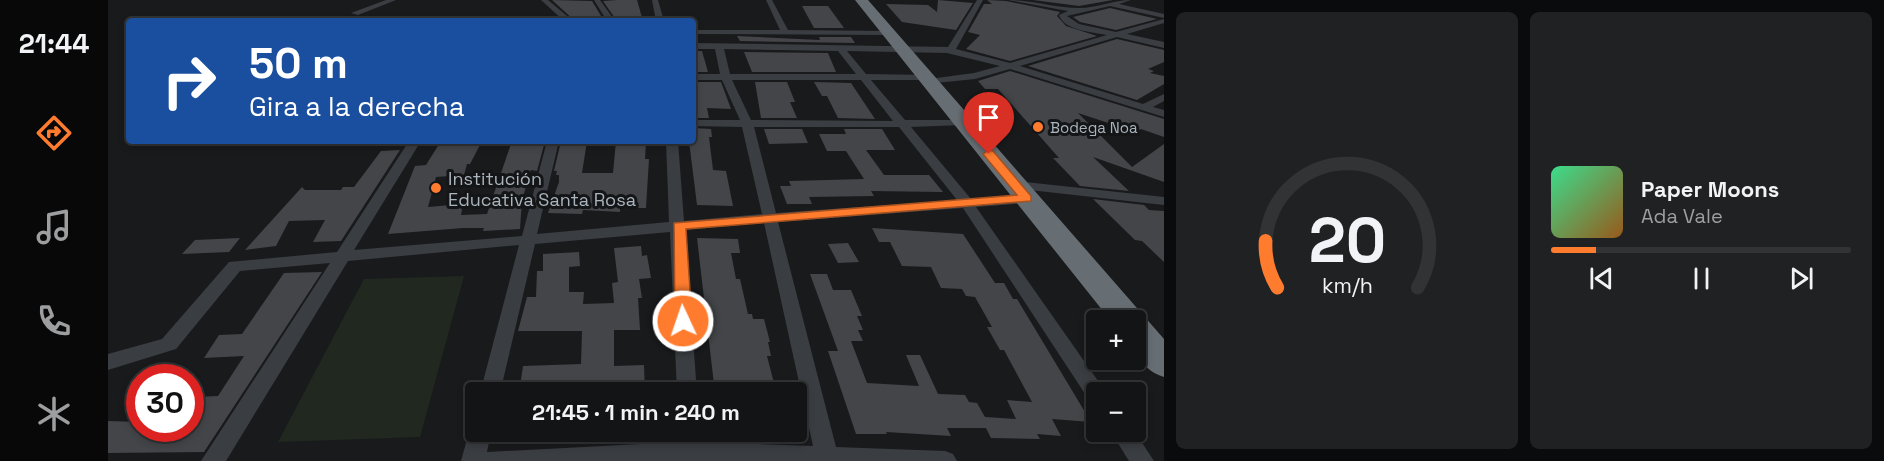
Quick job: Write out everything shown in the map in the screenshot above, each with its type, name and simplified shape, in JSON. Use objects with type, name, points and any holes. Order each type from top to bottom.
[{"type":"highway","points":[[861,0],[1120,310]]},
{"type":"highway","points":[[1146,341],[1164,363]]},
{"type":"street","points":[[355,13],[393,0]]},
{"type":"street","points":[[544,0],[565,18]]},
{"type":"street","points":[[598,0],[605,0]]},
{"type":"street","points":[[598,0],[609,18]]},
{"type":"street","points":[[655,0],[659,18]]},
{"type":"street","points":[[769,0],[786,33]]},
{"type":"street","points":[[951,50],[980,0]]},
{"type":"street","points":[[1011,0],[1078,10]]},
{"type":"street","points":[[1128,0],[1078,10],[1064,15],[1064,19],[1076,26],[1164,45]]},
{"type":"street","points":[[1110,4],[1164,16]]},
{"type":"street","points":[[696,77],[927,80],[975,76],[1164,21]]},
{"type":"street","points":[[1153,24],[1164,26]]},
{"type":"street","points":[[696,32],[786,33],[894,40],[951,50],[1011,66],[1164,114]]},
{"type":"street","points":[[696,46],[839,47],[894,40]]},
{"type":"street","points":[[719,46],[726,78],[747,123],[828,459]]},
{"type":"street","points":[[839,47],[965,201],[1088,382]]},
{"type":"street","points":[[1145,107],[1164,97]]},
{"type":"street","points":[[696,123],[962,122]]},
{"type":"street","points":[[213,461],[414,144]]},
{"type":"street","points":[[493,382],[552,144]]},
{"type":"street","points":[[672,144],[679,226],[686,382]]},
{"type":"street","points":[[108,362],[169,344],[235,266],[527,242],[965,201],[1021,192],[1164,201]]},
{"type":"street","points":[[473,461],[478,442]]},
{"type":"street","points":[[1129,442],[1142,461]]},
{"type":"street","points":[[490,461],[689,448],[828,459],[945,461]]},
{"type":"shaded area","points":[[464,276],[420,437],[278,442],[364,279]]},
{"type":"building","points":[[552,0],[592,1],[602,18],[572,18]]},
{"type":"building","points":[[637,0],[642,18],[615,18],[603,1]]},
{"type":"building","points":[[938,0],[973,3],[956,30],[902,22],[886,4],[928,5],[937,12]]},
{"type":"building","points":[[987,0],[1006,1],[1060,12],[1057,16],[1066,26],[1097,36],[1010,61],[966,49],[980,35],[968,32],[984,4],[992,4]]},
{"type":"building","points":[[1033,0],[1113,0],[1079,6]]},
{"type":"building","points":[[802,6],[828,6],[844,28],[814,28]]},
{"type":"building","points":[[1110,8],[1157,19],[1116,30],[1080,22],[1073,17]]},
{"type":"building","points":[[737,36],[820,40],[819,37],[851,37],[855,43],[740,41]]},
{"type":"building","points":[[1117,39],[1164,50],[1164,62],[1148,69],[1154,71],[1150,73],[1164,76],[1164,84],[1137,100],[1028,66]]},
{"type":"building","points":[[696,51],[702,51],[708,72],[696,72]]},
{"type":"building","points":[[744,52],[828,53],[836,72],[752,72]]},
{"type":"building","points":[[1010,71],[1164,119],[1164,137],[1141,129],[1136,132],[1078,113],[1132,167],[1164,144],[1164,182],[1093,157],[1129,191],[1080,186],[1053,158],[1059,158],[998,89],[985,89],[978,81]]},
{"type":"building","points":[[696,82],[721,82],[731,109],[707,108],[709,118],[696,118]]},
{"type":"building","points":[[755,82],[787,82],[795,102],[790,102],[797,118],[761,118]]},
{"type":"building","points":[[814,82],[851,83],[875,119],[838,118],[827,96],[822,96]]},
{"type":"building","points":[[696,128],[711,129],[712,137],[709,137],[713,170],[726,171],[733,206],[697,205],[689,144],[696,144]]},
{"type":"building","points":[[764,129],[802,129],[808,143],[769,144]]},
{"type":"building","points":[[844,129],[882,129],[895,150],[866,150],[884,175],[929,175],[943,192],[871,191],[874,196],[809,197],[812,204],[787,204],[780,186],[791,186],[789,181],[864,179],[846,151],[827,151],[819,134],[846,134]]},
{"type":"building","points":[[439,144],[480,144],[470,164],[467,164],[464,175],[436,177],[428,207],[463,204],[461,215],[487,214],[511,144],[544,144],[537,171],[531,170],[522,200],[520,229],[483,231],[484,228],[463,228],[388,234],[415,166],[426,165]]},
{"type":"building","points":[[560,144],[587,144],[582,173],[613,173],[616,144],[646,144],[645,159],[649,159],[646,208],[620,208],[620,212],[583,210],[582,214],[548,213],[559,182],[559,175],[556,175],[557,171],[554,171]]},
{"type":"building","points":[[400,150],[341,241],[313,242],[325,220],[289,221],[276,246],[245,250],[302,187],[305,190],[341,190],[343,187],[354,187],[381,151]]},
{"type":"building","points":[[1093,199],[1144,205],[1149,210],[1164,211],[1164,262],[1142,241],[1135,240]]},
{"type":"building","points":[[872,228],[963,234],[995,283],[1004,283],[1013,299],[1017,299],[1086,414],[1086,422],[1052,419],[1061,436],[1037,434],[1040,439],[991,438],[986,428],[947,428],[951,436],[886,432],[887,434],[856,434],[828,351],[838,351],[810,274],[827,274],[833,290],[851,290],[862,316],[857,316],[863,330],[858,330],[863,341],[851,341],[867,383],[919,386],[906,355],[920,355],[938,394],[965,395],[969,402],[977,403],[985,417],[1016,419],[1007,400],[1032,402],[1004,350],[1000,350],[987,327],[992,327],[975,297],[966,296],[962,289],[941,288],[931,267],[902,266],[890,242],[879,242]]},
{"type":"building","points":[[240,238],[229,252],[182,254],[195,240]]},
{"type":"building","points":[[697,238],[738,239],[740,253],[731,253],[736,279],[740,279],[748,314],[752,314],[753,319],[764,319],[770,342],[768,342],[771,356],[767,356],[774,382],[714,382]]},
{"type":"building","points":[[848,243],[859,262],[838,263],[828,244]]},
{"type":"building","points":[[641,246],[642,256],[647,255],[651,278],[639,279],[642,298],[638,298],[640,330],[614,330],[614,366],[644,365],[645,382],[521,382],[523,366],[581,364],[582,331],[518,331],[527,297],[536,297],[537,271],[543,271],[543,254],[579,252],[580,266],[569,267],[569,292],[584,292],[583,304],[614,303],[612,283],[618,282],[614,248]]},
{"type":"building","points":[[322,272],[204,452],[108,453],[108,421],[126,422],[126,442],[204,442],[204,397],[218,396],[244,356],[204,358],[219,335],[242,334],[284,273]]},
{"type":"place","name":"Bodega Noa","points":[[1038,127]]},
{"type":"place","name":"Institución Educativa Santa Rosa","points":[[436,188]]},
{"type":"route","points":[[683,321],[679,226],[965,201],[1027,199],[989,154]]}]
